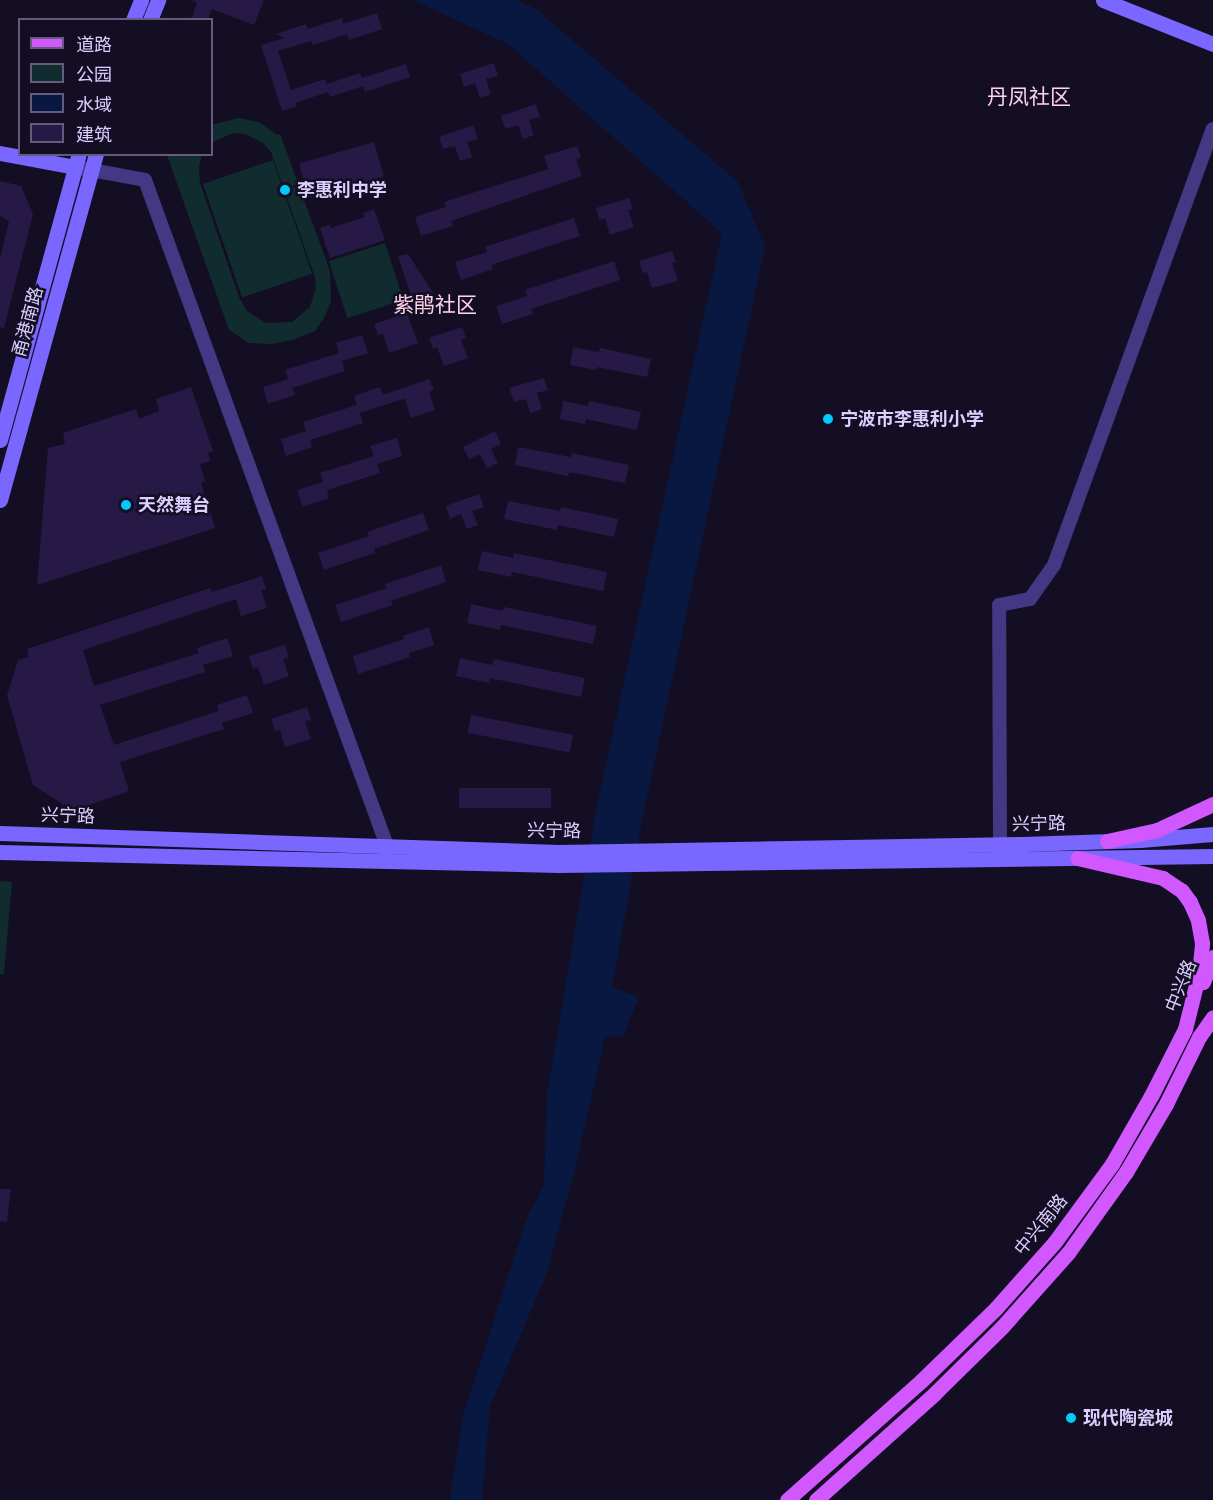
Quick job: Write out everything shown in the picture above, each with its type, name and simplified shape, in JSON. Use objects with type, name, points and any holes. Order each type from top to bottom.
[{"type":"main road","points":[[134,18],[141,0]]},
{"type":"main road","points":[[151,18],[158,0]]},
{"type":"main road","points":[[1103,0],[1213,44]]},
{"type":"main road","points":[[0,153],[18,155]]},
{"type":"main road","points":[[22,156],[81,164]]},
{"type":"main road","name":"甬港南路","points":[[0,440],[81,164]]},
{"type":"main road","name":"甬港南路","points":[[0,500],[81,164]]},
{"type":"main road","name":"兴宁路","points":[[1107,841],[1157,830],[1213,804]]},
{"type":"main road","name":"兴宁路","points":[[0,833],[387,846],[558,859]]},
{"type":"main road","name":"兴宁路","points":[[698,857],[1107,841],[1213,834]]},
{"type":"main road","name":"兴宁路","points":[[0,852],[558,859],[1213,856]]},
{"type":"main road","name":"兴宁路","points":[[1077,858],[1163,878],[1182,891],[1190,902]]},
{"type":"main road","name":"中兴南路","points":[[787,1500],[921,1382],[996,1308],[1054,1243],[1112,1164],[1151,1096],[1185,1029],[1199,973],[1202,943],[1198,920],[1190,902]]},
{"type":"main road","name":"中兴路","points":[[1185,1029],[1213,957]]},
{"type":"main road","name":"中兴路","points":[[1199,1037],[1213,1005]]},
{"type":"main road","name":"中兴南路","points":[[816,1500],[934,1394],[993,1335],[1068,1253],[1126,1172],[1167,1104],[1199,1037],[1213,1017]]},
{"type":"street","points":[[1000,844],[999,605],[1030,599],[1054,564],[1213,129]]},
{"type":"street","points":[[81,164],[145,180],[387,846]]},
{"type":"green space","points":[[239,118],[259,122],[277,135],[280,134],[330,271],[331,301],[324,318],[315,331],[292,340],[272,344],[249,343],[229,330],[167,156],[202,156],[199,167],[200,183],[239,297],[247,311],[266,323],[292,322],[310,307],[316,288],[315,277],[271,152],[263,143],[245,134],[234,133],[213,142],[213,125]]},
{"type":"green space","points":[[273,160],[312,273],[242,298],[203,184]]},
{"type":"green space","points":[[385,243],[404,300],[347,318],[329,261]]},
{"type":"green space","points":[[0,881],[12,882],[4,975],[0,974]]},
{"type":"water","points":[[413,0],[517,0],[536,9],[738,182],[765,247],[643,815],[612,987],[639,997],[623,1036],[605,1037],[575,1169],[546,1275],[490,1406],[482,1500],[450,1500],[463,1415],[528,1216],[544,1185],[547,1093],[595,815],[722,233],[508,44]]},
{"type":"building","points":[[192,0],[264,0],[254,25],[212,9],[209,18],[192,18],[197,3]]},
{"type":"building","points":[[377,13],[382,29],[349,40],[347,34],[313,45],[311,41],[278,51],[291,90],[325,79],[327,84],[360,73],[362,78],[406,64],[410,77],[365,92],[363,86],[330,97],[328,92],[295,103],[297,106],[282,111],[261,45],[285,38],[276,34],[306,24],[308,29],[342,18],[343,24]]},
{"type":"building","points":[[494,63],[498,76],[486,79],[491,94],[480,98],[475,83],[464,87],[460,74]]},
{"type":"building","points":[[536,104],[540,117],[529,120],[534,135],[523,139],[518,125],[505,129],[501,116]]},
{"type":"building","points":[[473,125],[478,139],[467,142],[472,157],[460,161],[455,146],[443,149],[439,137]]},
{"type":"building","points":[[374,142],[384,177],[309,198],[299,163]]},
{"type":"building","points":[[577,146],[581,157],[576,159],[582,176],[451,221],[453,226],[421,236],[415,217],[446,207],[444,202],[548,169],[544,156]]},
{"type":"building","points":[[0,181],[21,186],[33,214],[4,328],[0,327],[0,258],[9,221],[0,216]]},
{"type":"building","points":[[629,198],[633,209],[628,210],[634,227],[610,235],[605,218],[599,220],[596,208]]},
{"type":"building","points":[[374,209],[385,240],[330,258],[320,228],[330,225],[331,228],[365,217],[363,213]]},
{"type":"building","points":[[574,218],[580,236],[491,265],[493,269],[461,280],[455,262],[487,252],[485,247]]},
{"type":"building","points":[[672,251],[676,262],[672,263],[678,281],[652,288],[647,272],[643,273],[639,261]]},
{"type":"building","points":[[408,254],[434,294],[413,301],[398,256]]},
{"type":"building","points":[[614,261],[620,280],[531,309],[533,314],[502,324],[496,306],[527,296],[525,290]]},
{"type":"building","points":[[407,313],[418,343],[389,353],[383,334],[378,335],[374,324]]},
{"type":"building","points":[[462,327],[466,338],[461,340],[468,358],[444,366],[437,347],[433,349],[429,338]]},
{"type":"building","points":[[362,335],[368,353],[342,361],[345,371],[292,388],[295,395],[268,404],[263,387],[288,379],[285,370],[339,353],[336,343]]},
{"type":"building","points":[[573,347],[599,352],[600,348],[651,359],[647,377],[597,367],[596,370],[570,365]]},
{"type":"building","points":[[544,378],[548,390],[537,393],[542,409],[530,413],[526,399],[514,402],[509,388]]},
{"type":"building","points":[[429,379],[434,390],[429,392],[435,410],[411,418],[405,399],[400,400],[360,413],[363,423],[310,440],[312,447],[286,456],[281,439],[306,431],[303,422],[357,405],[354,396],[380,387],[383,395]]},
{"type":"building","name":"天然舞台","points":[[191,387],[213,451],[208,453],[210,461],[200,464],[205,481],[201,483],[215,528],[37,585],[48,448],[65,444],[63,433],[136,409],[139,419],[159,411],[156,399]]},
{"type":"building","points":[[563,401],[588,406],[589,401],[641,412],[637,430],[586,419],[585,424],[560,419]]},
{"type":"building","points":[[495,431],[501,444],[491,449],[498,463],[487,468],[480,454],[469,459],[463,447]]},
{"type":"building","points":[[397,438],[402,456],[377,464],[380,473],[327,490],[329,498],[303,507],[297,490],[323,482],[320,473],[374,456],[370,446]]},
{"type":"building","points":[[518,447],[571,457],[572,453],[629,465],[625,483],[569,472],[568,476],[515,465]]},
{"type":"building","points":[[479,494],[484,507],[472,511],[478,525],[467,529],[461,514],[450,519],[446,506]]},
{"type":"building","points":[[508,501],[560,511],[561,507],[618,519],[614,537],[558,525],[557,530],[504,519]]},
{"type":"building","points":[[423,513],[429,530],[374,549],[375,553],[324,570],[318,553],[369,536],[367,532]]},
{"type":"building","points":[[482,551],[513,558],[514,553],[607,572],[603,591],[512,572],[511,577],[478,570]]},
{"type":"building","points":[[441,565],[446,582],[391,601],[393,605],[341,622],[335,605],[387,588],[385,584]]},
{"type":"building","points":[[262,576],[266,589],[261,590],[267,608],[241,616],[236,599],[83,650],[94,686],[199,653],[197,648],[227,638],[233,656],[203,665],[205,672],[100,705],[114,745],[219,711],[217,705],[247,695],[253,713],[222,723],[224,729],[120,762],[129,791],[73,811],[33,785],[7,695],[18,660],[29,657],[27,649],[210,588],[212,592]]},
{"type":"building","points":[[471,604],[503,611],[504,607],[597,626],[593,644],[501,625],[500,630],[467,623]]},
{"type":"building","points":[[429,627],[434,645],[409,653],[410,657],[358,674],[353,656],[404,639],[403,636]]},
{"type":"building","points":[[285,645],[289,657],[283,659],[289,676],[264,685],[258,667],[253,669],[249,656]]},
{"type":"building","points":[[460,658],[492,665],[494,659],[585,678],[581,697],[490,678],[489,683],[456,676]]},
{"type":"building","points":[[307,707],[311,720],[305,721],[311,739],[285,747],[280,730],[275,731],[271,719]]},
{"type":"building","points":[[471,715],[573,735],[570,753],[468,733]]},
{"type":"building","points":[[459,788],[551,788],[551,808],[459,808]]},
{"type":"building","points":[[0,1189],[11,1189],[7,1222],[0,1221]]},
{"type":"place","name":"李惠利中学","points":[[285,190]]},
{"type":"place","name":"宁波市李惠利小学","points":[[828,419]]},
{"type":"place","name":"天然舞台","points":[[126,505]]},
{"type":"place","name":"现代陶瓷城","points":[[1071,1418]]},
{"type":"district","name":"丹凤社区","points":[[1029,97]]},
{"type":"district","name":"紫鹃社区","points":[[435,305]]}]
